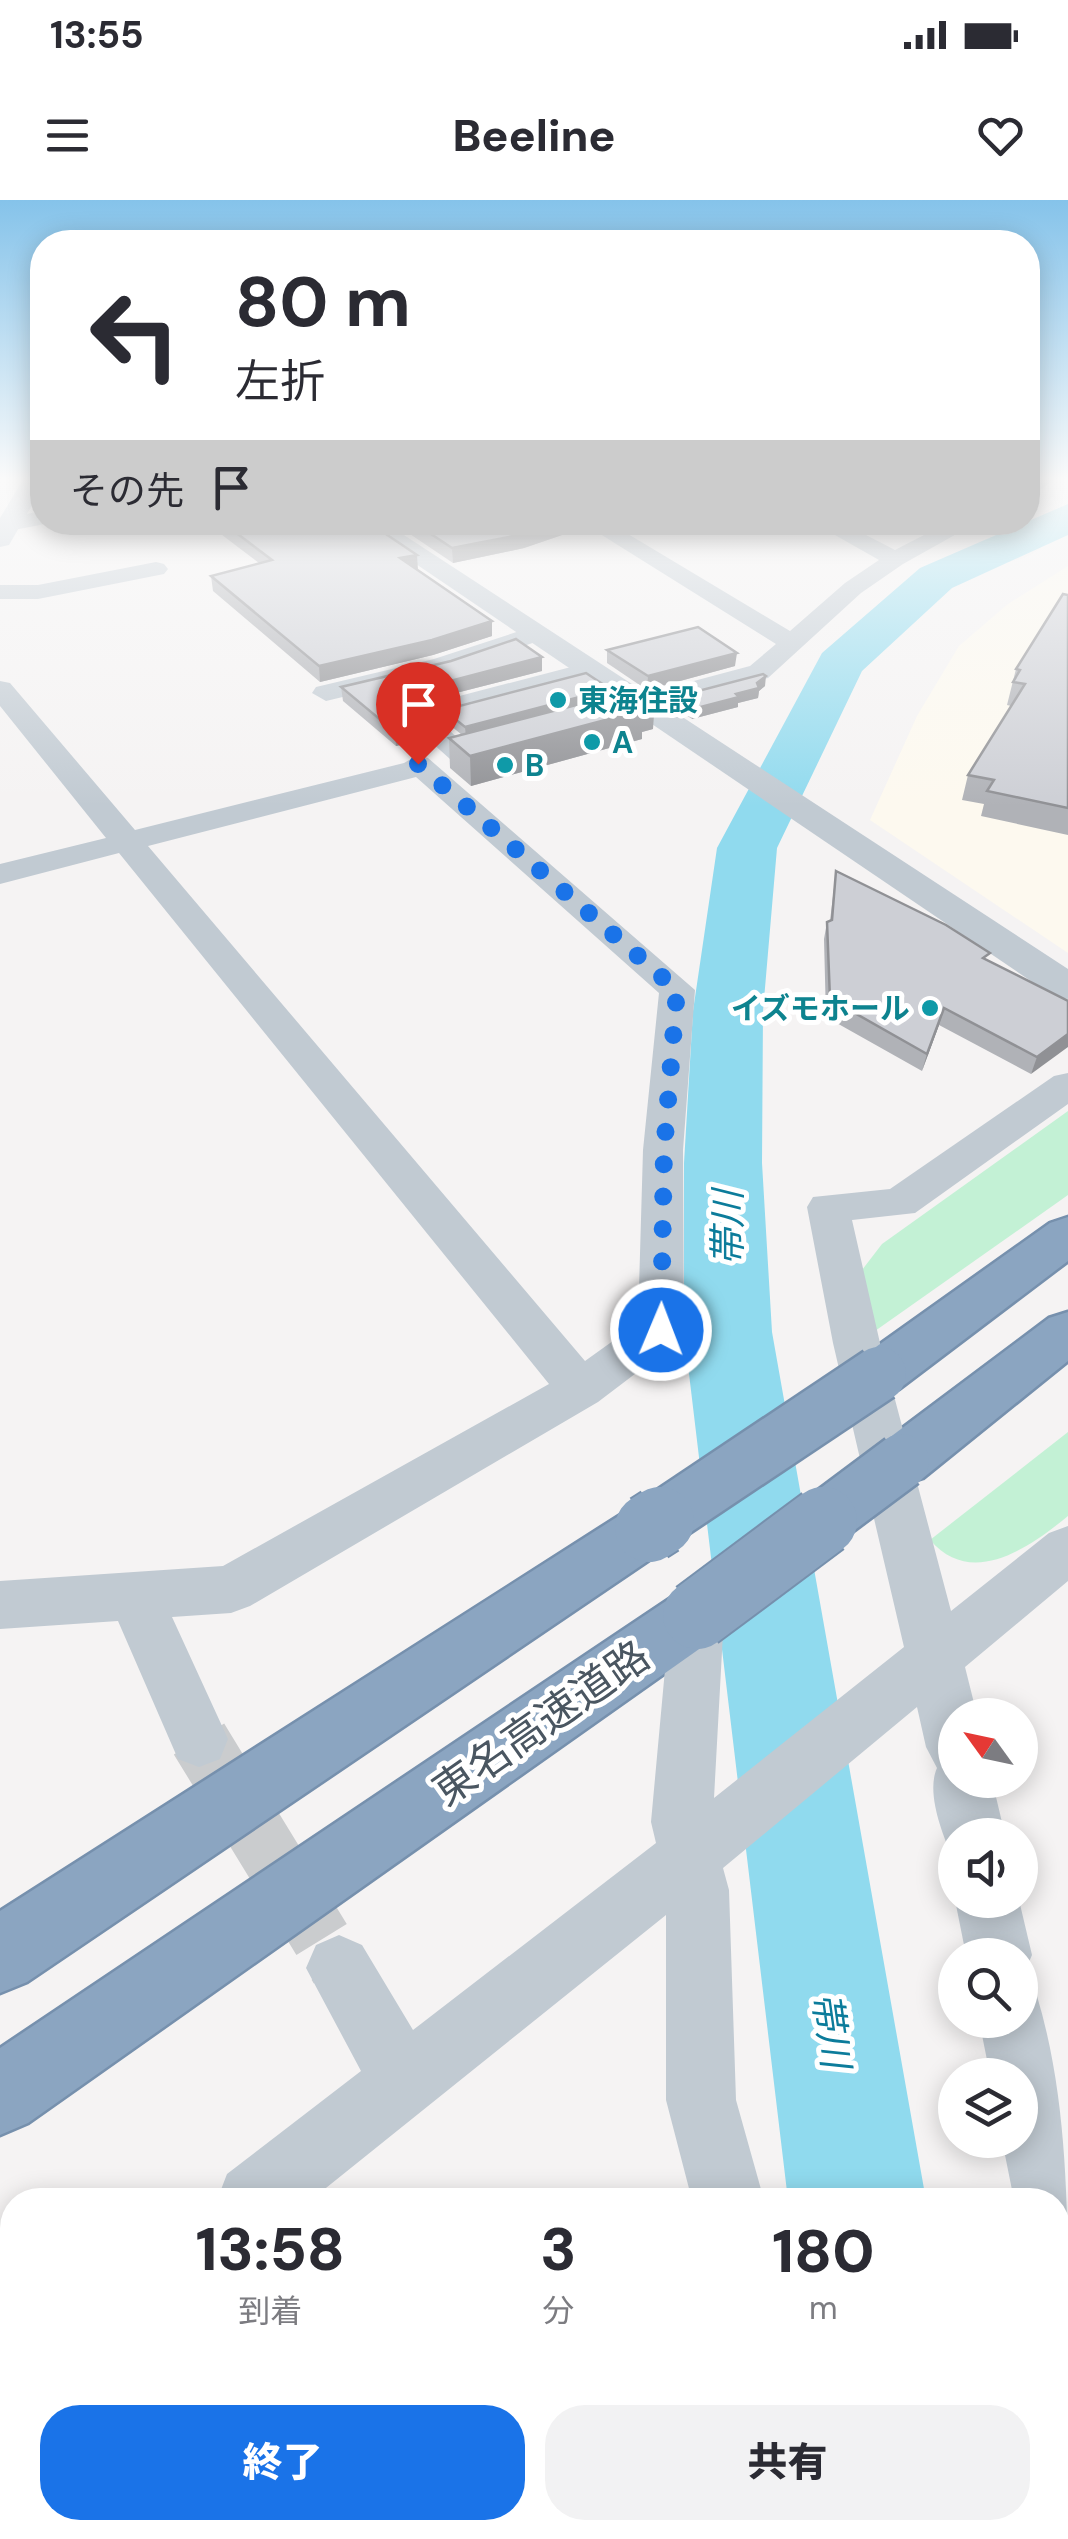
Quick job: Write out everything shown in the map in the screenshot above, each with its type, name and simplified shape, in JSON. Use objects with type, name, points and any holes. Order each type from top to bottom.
[{"type":"highway","points":[[0,1956],[878,1374],[1068,1235]]},
{"type":"highway","name":"東名高速道路","points":[[0,2094],[697,1616],[1068,1332]]},
{"type":"street","points":[[0,592],[63,587]]},
{"type":"street","points":[[464,587],[1068,986]]},
{"type":"street","points":[[701,587],[792,642]]},
{"type":"street","points":[[569,723],[758,672],[860,587]]},
{"type":"street","points":[[326,693],[442,665],[534,634]]},
{"type":"street","points":[[0,1605],[231,1589],[582,1389],[661,1330],[664,1150],[677,990],[416,716],[590,670]]},
{"type":"street","points":[[0,689],[582,1389]]},
{"type":"street","points":[[0,874],[454,756]]},
{"type":"street","points":[[938,1710],[920,1671],[828,1207],[900,1203],[1068,1085]]},
{"type":"street","points":[[268,2188],[700,1847],[1068,1548]]},
{"type":"street","points":[[135,1596],[200,1739]]},
{"type":"street","points":[[697,1616],[682,1822],[700,1847],[696,1890],[701,2100],[725,2188]]},
{"type":"street","points":[[338,1968],[403,2078]]},
{"type":"street","points":[[1016,2038],[1047,2188]]},
{"type":"shaded area","points":[[1035,587],[1068,587],[1068,953],[870,820],[917,716],[959,646],[1008,604]]},
{"type":"green space","points":[[1068,1111],[1068,1195],[875,1331],[862,1270],[882,1244]]},
{"type":"green space","points":[[1068,1432],[1068,1516],[1053,1528],[1019,1550],[982,1562],[946,1554],[930,1540]]},
{"type":"building","points":[[224,587],[443,587],[492,621],[432,640],[319,666]]},
{"type":"building","points":[[1063,594],[1068,595],[1068,808],[987,791],[994,780],[968,775],[1025,684],[1013,682],[1020,670],[1016,669]]},
{"type":"building","points":[[698,627],[737,653],[648,676],[607,650]]},
{"type":"building","points":[[516,639],[542,657],[404,693],[398,705],[431,734],[412,728],[395,732],[341,687],[451,661]]},
{"type":"building","points":[[586,673],[610,689],[465,727],[444,710]]},
{"type":"building","points":[[766,676],[757,683],[759,688],[736,694],[739,697],[693,709],[675,697]]},
{"type":"building","points":[[638,689],[655,700],[636,705],[643,710],[470,756],[449,738]]},
{"type":"building","points":[[836,871],[946,925],[990,953],[983,958],[1068,1001],[1068,1034],[1037,1057],[944,1008],[927,1054],[830,999],[827,922],[832,920]]},
{"type":"waterway","name":"帯川","points":[[855,2188],[728,1332],[723,1163],[728,1011],[747,848],[840,664],[926,587]]},
{"type":"tunnel","points":[[199,1739],[339,1968]]},
{"type":"place","name":"東海住設","points":[[558,700]]},
{"type":"place","name":"A","points":[[592,742]]},
{"type":"place","name":"B","points":[[505,765]]},
{"type":"place","name":"イズモホール","points":[[930,1008]]},
{"type":"route","points":[[418,764],[677,990],[664,1150],[661,1330]]}]
